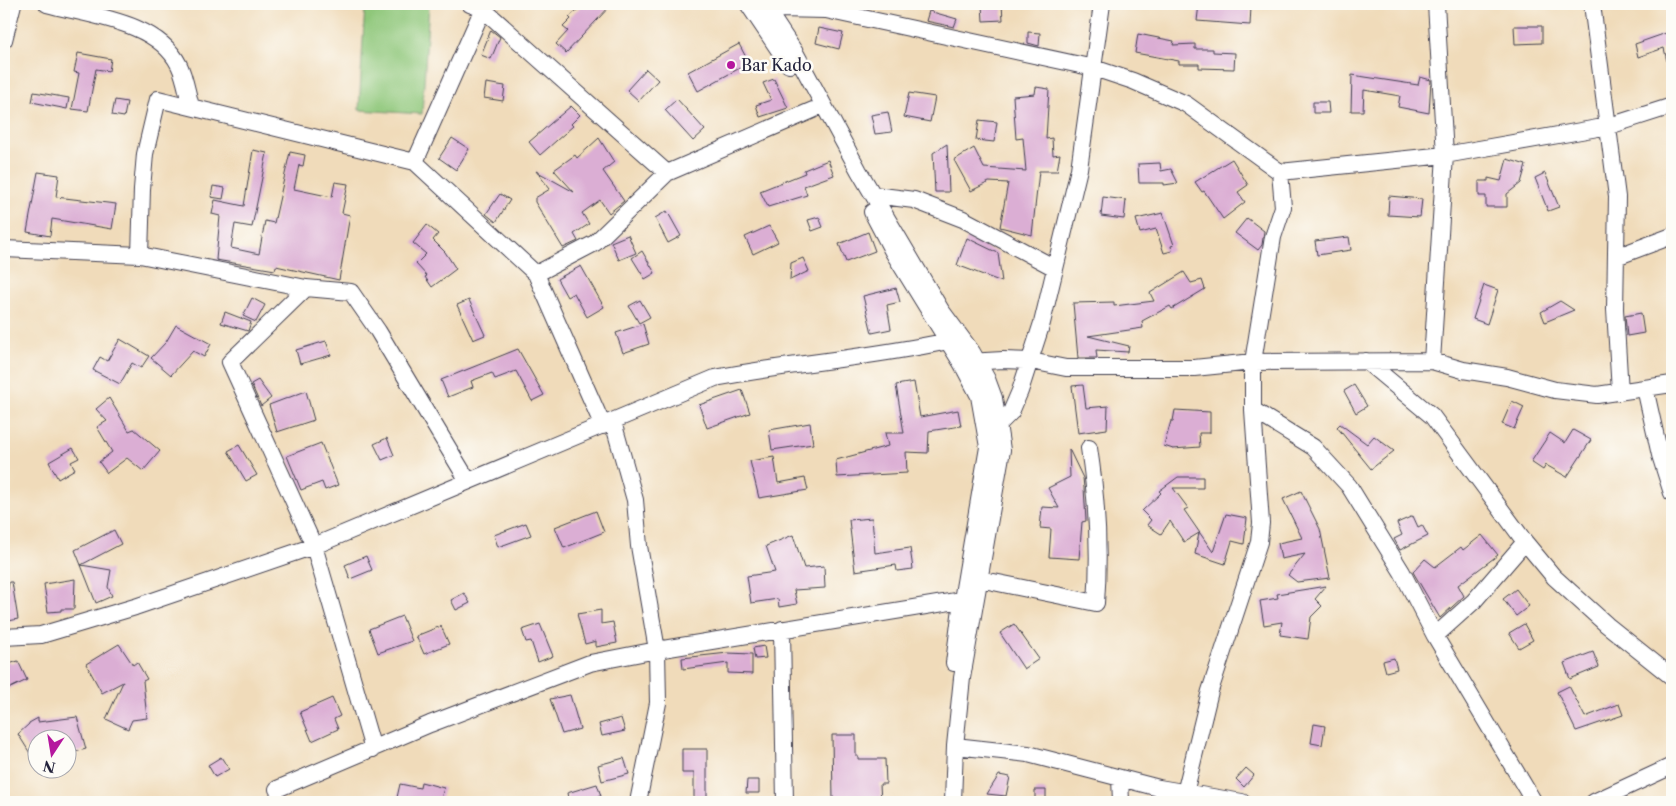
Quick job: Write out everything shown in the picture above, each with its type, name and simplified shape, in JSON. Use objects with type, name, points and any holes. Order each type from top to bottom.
[{"type":"street","points":[[4,40],[13,4]]},
{"type":"street","points":[[47,4],[134,26],[158,38],[179,64],[191,106]]},
{"type":"street","points":[[748,4],[786,59],[893,252],[948,342],[970,362],[988,447],[962,600],[944,746],[943,802]]},
{"type":"street","points":[[999,424],[1011,412],[1031,361],[1079,169],[1102,4]]},
{"type":"street","points":[[1432,360],[1446,156],[1436,4]]},
{"type":"street","points":[[1592,4],[1617,197],[1616,308],[1620,392]]},
{"type":"street","points":[[415,162],[480,5],[667,173]]},
{"type":"street","points":[[766,8],[826,10],[1094,68],[1133,80],[1186,104],[1280,172],[1446,156],[1609,126],[1672,106]]},
{"type":"street","points":[[766,8],[796,54],[831,122],[970,362],[994,398],[1002,450],[962,678],[955,746],[953,802]]},
{"type":"street","points":[[140,255],[145,154],[158,99],[415,162],[536,274],[608,424],[634,500],[638,546],[658,650],[658,703],[638,802]]},
{"type":"street","points":[[536,274],[595,243],[667,173],[813,110]]},
{"type":"street","points":[[1186,793],[1210,691],[1259,542],[1261,523],[1253,362],[1273,237],[1284,208],[1280,172]]},
{"type":"street","points":[[874,195],[914,200],[963,219],[1054,268]]},
{"type":"street","points":[[1616,257],[1672,236]]},
{"type":"street","points":[[4,249],[140,255],[306,288],[351,292],[378,331],[468,481]]},
{"type":"street","points":[[306,288],[230,362],[314,546],[373,749]]},
{"type":"street","points":[[4,637],[41,635],[135,607],[314,546],[715,378],[772,367],[836,361],[948,342]]},
{"type":"street","points":[[970,362],[1031,361],[1066,368],[1194,368],[1253,362],[1432,360],[1463,370],[1507,377],[1555,390],[1597,395],[1672,384]]},
{"type":"street","points":[[1366,361],[1432,416],[1524,542],[1554,577],[1607,625],[1672,677]]},
{"type":"street","points":[[1645,388],[1660,455],[1672,493]]},
{"type":"street","points":[[1254,410],[1313,447],[1350,486],[1402,572],[1436,636],[1534,802]]},
{"type":"street","points":[[978,579],[1096,603],[1099,557],[1095,490],[1089,448]]},
{"type":"street","points":[[1436,636],[1474,601],[1524,542]]},
{"type":"street","points":[[277,789],[430,724],[590,663],[962,600]]},
{"type":"street","points":[[782,629],[784,802]]},
{"type":"street","points":[[955,746],[1028,754],[1186,793],[1242,802]]},
{"type":"street","points":[[1594,802],[1672,766]]},
{"type":"street","points":[[1120,778],[1121,802]]},
{"type":"green space","points":[[365,4],[429,4],[422,114],[359,110]]},
{"type":"building","points":[[584,4],[612,4],[566,53],[556,44],[568,31],[563,27],[571,19],[569,17]]},
{"type":"building","points":[[982,4],[1002,4],[1003,20],[983,21]]},
{"type":"building","points":[[1199,4],[1251,7],[1250,25],[1197,21]]},
{"type":"building","points":[[929,11],[957,19],[954,27],[926,21]]},
{"type":"building","points":[[1514,26],[1542,26],[1542,43],[1515,44]]},
{"type":"building","points":[[819,28],[843,33],[839,49],[816,43]]},
{"type":"building","points":[[491,30],[500,37],[491,59],[481,55]]},
{"type":"building","points":[[1672,31],[1672,66],[1668,66],[1664,48],[1638,57],[1635,44]]},
{"type":"building","points":[[1028,32],[1040,33],[1039,46],[1028,43]]},
{"type":"building","points":[[1138,34],[1174,41],[1173,45],[1195,44],[1195,49],[1213,49],[1213,52],[1235,53],[1234,69],[1199,68],[1199,64],[1179,64],[1179,61],[1135,53]]},
{"type":"building","points":[[739,44],[749,63],[698,91],[688,72]]},
{"type":"building","points":[[78,53],[111,59],[109,71],[96,69],[88,111],[72,109],[79,73],[74,72]]},
{"type":"building","points":[[646,69],[658,80],[639,101],[627,90]]},
{"type":"building","points":[[1352,75],[1418,85],[1420,77],[1431,80],[1429,113],[1398,107],[1400,96],[1364,90],[1363,111],[1351,111]]},
{"type":"building","points":[[774,79],[788,108],[760,117],[756,105],[771,100],[763,83]]},
{"type":"building","points":[[486,83],[505,86],[503,101],[484,98]]},
{"type":"building","points":[[1036,87],[1049,89],[1046,139],[1052,138],[1053,155],[1060,154],[1057,171],[1039,171],[1032,235],[1000,227],[1008,183],[989,182],[971,191],[954,160],[974,148],[984,168],[1026,171],[1023,138],[1016,139],[1013,96],[1035,94]]},
{"type":"building","points":[[34,92],[69,98],[67,109],[32,102]]},
{"type":"building","points":[[909,93],[935,97],[930,122],[904,117]]},
{"type":"building","points":[[677,99],[705,130],[693,141],[665,110]]},
{"type":"building","points":[[115,100],[127,102],[124,117],[112,115]]},
{"type":"building","points":[[1313,102],[1328,102],[1329,113],[1313,113]]},
{"type":"building","points":[[571,106],[580,115],[571,124],[573,126],[540,155],[529,142]]},
{"type":"building","points":[[888,112],[892,132],[875,134],[871,115]]},
{"type":"building","points":[[979,120],[997,122],[994,142],[976,140]]},
{"type":"building","points":[[452,138],[469,149],[456,170],[439,158]]},
{"type":"building","points":[[599,138],[614,162],[603,171],[624,201],[609,213],[600,200],[582,213],[589,224],[574,234],[578,241],[563,248],[535,202],[535,198],[550,189],[536,171],[574,192],[554,170],[575,155],[577,158]]},
{"type":"building","points":[[947,144],[949,192],[935,192],[933,153]]},
{"type":"building","points":[[253,150],[267,153],[252,227],[235,224],[231,248],[259,254],[265,221],[274,223],[290,152],[305,155],[303,166],[299,165],[294,189],[332,197],[335,182],[348,184],[342,213],[350,215],[339,280],[276,266],[275,270],[216,260],[220,216],[212,214],[215,200],[244,206]]},
{"type":"building","points":[[1232,159],[1248,185],[1238,192],[1245,202],[1223,219],[1204,191],[1202,192],[1195,182]]},
{"type":"building","points":[[1507,159],[1526,165],[1521,183],[1507,194],[1507,207],[1486,207],[1486,196],[1479,196],[1479,181],[1488,181],[1488,178],[1501,181]]},
{"type":"building","points":[[828,160],[834,175],[804,186],[807,195],[768,207],[760,191],[805,173],[804,170]]},
{"type":"building","points":[[1160,163],[1161,171],[1171,169],[1178,183],[1164,185],[1164,183],[1139,183],[1138,164]]},
{"type":"building","points":[[38,172],[59,175],[56,197],[116,204],[112,229],[52,219],[50,236],[27,232]]},
{"type":"building","points":[[1545,173],[1559,207],[1548,211],[1535,178]]},
{"type":"building","points":[[213,186],[225,188],[223,199],[211,197]]},
{"type":"building","points":[[500,194],[510,200],[496,222],[486,214]]},
{"type":"building","points":[[1389,196],[1422,199],[1420,217],[1388,215]]},
{"type":"building","points":[[1103,197],[1126,200],[1124,219],[1101,216]]},
{"type":"building","points":[[667,211],[681,236],[668,243],[655,218]]},
{"type":"building","points":[[1163,213],[1174,245],[1171,246],[1172,251],[1164,253],[1156,229],[1140,233],[1136,219]]},
{"type":"building","points":[[819,217],[823,227],[812,231],[808,220]]},
{"type":"building","points":[[1247,218],[1264,231],[1262,245],[1258,250],[1235,233]]},
{"type":"building","points":[[427,225],[438,234],[433,240],[445,252],[456,269],[432,287],[425,277],[427,276],[416,264],[426,254],[413,243]]},
{"type":"building","points":[[769,226],[778,242],[753,254],[745,237]]},
{"type":"building","points":[[868,232],[875,251],[846,262],[839,244]]},
{"type":"building","points":[[628,235],[636,253],[619,260],[611,242]]},
{"type":"building","points":[[1349,237],[1351,250],[1317,255],[1315,241]]},
{"type":"building","points":[[967,238],[998,253],[1002,282],[957,265]]},
{"type":"building","points":[[642,251],[655,273],[645,279],[632,258]]},
{"type":"building","points":[[803,258],[809,271],[790,280],[791,263]]},
{"type":"building","points":[[581,266],[604,307],[587,317],[574,293],[567,297],[557,279]]},
{"type":"building","points":[[1184,272],[1191,283],[1202,280],[1205,289],[1172,309],[1170,306],[1142,321],[1143,328],[1088,336],[1129,346],[1128,352],[1096,350],[1097,358],[1078,358],[1073,303],[1114,302],[1114,306],[1154,301],[1150,293]]},
{"type":"building","points":[[1484,285],[1498,290],[1487,324],[1473,319]]},
{"type":"building","points":[[896,288],[900,302],[887,305],[891,329],[872,333],[863,296]]},
{"type":"building","points":[[252,298],[265,305],[256,322],[243,316]]},
{"type":"building","points":[[469,300],[485,335],[473,340],[457,305]]},
{"type":"building","points":[[640,300],[650,317],[639,323],[629,306]]},
{"type":"building","points":[[1560,301],[1574,310],[1545,322],[1541,312]]},
{"type":"building","points":[[225,312],[251,322],[248,331],[221,323]]},
{"type":"building","points":[[1641,313],[1644,333],[1627,336],[1625,316]]},
{"type":"building","points":[[643,324],[649,344],[623,353],[616,333]]},
{"type":"building","points":[[176,325],[211,344],[204,357],[193,351],[171,375],[151,358],[166,342]]},
{"type":"building","points":[[120,339],[149,356],[141,368],[132,363],[120,384],[93,370],[100,357],[107,361]]},
{"type":"building","points":[[326,341],[331,355],[300,364],[296,350]]},
{"type":"building","points":[[518,349],[544,395],[532,401],[516,371],[495,379],[492,373],[471,381],[473,387],[448,397],[441,380]]},
{"type":"building","points":[[258,380],[271,398],[261,406],[251,384]]},
{"type":"building","points":[[914,382],[920,417],[958,410],[961,426],[929,431],[928,453],[906,452],[907,473],[837,477],[836,460],[888,446],[885,433],[904,433],[896,385]]},
{"type":"building","points":[[1083,385],[1086,408],[1108,406],[1107,429],[1078,433],[1072,386]]},
{"type":"building","points":[[1354,385],[1367,406],[1356,413],[1344,391]]},
{"type":"building","points":[[742,390],[750,413],[707,428],[699,405]]},
{"type":"building","points":[[306,391],[314,420],[277,432],[269,405]]},
{"type":"building","points":[[109,398],[129,431],[134,429],[160,451],[143,471],[127,458],[107,473],[99,462],[112,452],[97,427],[107,421],[96,409]]},
{"type":"building","points":[[1512,401],[1524,407],[1514,429],[1502,424]]},
{"type":"building","points":[[1175,410],[1210,412],[1210,433],[1199,433],[1200,447],[1173,449],[1164,446]]},
{"type":"building","points":[[810,423],[813,444],[772,450],[769,430]]},
{"type":"building","points":[[1340,424],[1367,444],[1374,436],[1394,451],[1371,469],[1337,427]]},
{"type":"building","points":[[1573,430],[1591,440],[1567,477],[1546,465],[1543,470],[1531,462],[1550,433],[1565,443]]},
{"type":"building","points":[[387,438],[394,455],[382,460],[374,444]]},
{"type":"building","points":[[321,443],[338,485],[325,490],[322,482],[301,490],[287,456]]},
{"type":"building","points":[[239,445],[257,475],[246,481],[228,451]]},
{"type":"building","points":[[73,448],[79,458],[71,462],[75,469],[58,479],[49,462]]},
{"type":"building","points":[[1069,449],[1083,478],[1084,488],[1086,521],[1082,522],[1079,559],[1049,557],[1051,529],[1040,528],[1042,507],[1059,508],[1048,488],[1070,477]]},
{"type":"building","points":[[774,457],[778,483],[805,478],[808,490],[759,498],[750,461]]},
{"type":"building","points":[[1178,477],[1203,477],[1203,488],[1173,488],[1188,508],[1184,510],[1213,552],[1226,514],[1247,518],[1244,544],[1232,541],[1225,564],[1195,554],[1199,533],[1184,542],[1170,521],[1161,534],[1147,525],[1151,520],[1142,511],[1161,493],[1159,491]]},
{"type":"building","points":[[1301,491],[1320,529],[1330,578],[1297,582],[1288,575],[1305,554],[1281,559],[1278,543],[1302,538],[1283,499]]},
{"type":"building","points":[[596,511],[604,532],[564,548],[555,527]]},
{"type":"building","points":[[1413,516],[1418,527],[1422,525],[1428,536],[1400,550],[1394,539],[1402,535],[1397,523]]},
{"type":"building","points":[[872,518],[875,553],[910,548],[913,569],[897,571],[896,565],[855,571],[849,520]]},
{"type":"building","points":[[526,523],[531,535],[498,547],[494,535]]},
{"type":"building","points":[[114,530],[121,544],[81,565],[75,550]]},
{"type":"building","points":[[793,535],[804,568],[824,566],[825,588],[794,590],[797,604],[779,607],[778,599],[751,603],[747,576],[775,572],[766,546]]},
{"type":"building","points":[[1482,535],[1498,555],[1458,585],[1464,596],[1440,618],[1413,572],[1425,559],[1435,567],[1461,547],[1463,550]]},
{"type":"building","points":[[366,556],[372,570],[350,579],[345,565]]},
{"type":"building","points":[[81,565],[111,570],[108,587],[112,596],[96,603]]},
{"type":"building","points":[[75,579],[74,609],[48,612],[44,584]]},
{"type":"building","points":[[9,582],[12,582],[18,619],[4,622]]},
{"type":"building","points":[[1326,586],[1315,599],[1322,606],[1311,617],[1308,639],[1280,635],[1282,622],[1264,625],[1260,601],[1278,598],[1277,594]]},
{"type":"building","points":[[1516,589],[1529,606],[1516,616],[1503,599]]},
{"type":"building","points":[[464,593],[470,603],[456,610],[451,600]]},
{"type":"building","points":[[601,610],[601,624],[613,622],[617,643],[596,647],[596,641],[585,644],[577,614]]},
{"type":"building","points":[[402,616],[412,641],[378,653],[369,629]]},
{"type":"building","points":[[540,624],[553,656],[538,662],[531,641],[526,642],[522,630]]},
{"type":"building","points":[[1014,624],[1039,659],[1024,669],[1000,633]]},
{"type":"building","points":[[1524,624],[1533,640],[1519,648],[1509,633]]},
{"type":"building","points":[[441,626],[449,644],[424,654],[416,636]]},
{"type":"building","points":[[119,644],[133,665],[137,662],[147,679],[143,681],[147,718],[132,720],[128,729],[106,719],[123,682],[102,693],[86,664]]},
{"type":"building","points":[[764,646],[766,658],[755,659],[753,648]]},
{"type":"building","points":[[1593,652],[1599,667],[1570,679],[1564,663]]},
{"type":"building","points":[[728,653],[752,654],[752,674],[728,673],[728,663],[683,669],[682,658]]},
{"type":"building","points":[[1394,658],[1397,669],[1386,672],[1383,661]]},
{"type":"building","points":[[4,660],[12,663],[18,661],[27,680],[4,691]]},
{"type":"building","points":[[1569,686],[1585,717],[1619,704],[1623,715],[1576,731],[1557,692]]},
{"type":"building","points":[[570,695],[580,729],[562,734],[550,699]]},
{"type":"building","points":[[332,698],[340,716],[334,719],[338,729],[312,741],[300,712]]},
{"type":"building","points":[[77,717],[86,749],[78,751],[78,728],[28,728],[28,750],[18,734],[29,723],[38,718],[38,722]]},
{"type":"building","points":[[621,718],[625,731],[602,736],[599,724]]},
{"type":"building","points":[[1314,724],[1325,726],[1322,745],[1311,743]]},
{"type":"building","points":[[832,735],[856,735],[856,756],[858,756],[858,759],[885,759],[886,784],[880,784],[881,802],[833,802]]},
{"type":"building","points":[[682,749],[707,749],[707,802],[694,802],[694,773],[682,773]]},
{"type":"building","points":[[221,757],[229,769],[215,777],[208,765]]},
{"type":"building","points":[[624,758],[629,774],[602,781],[598,765]]},
{"type":"building","points":[[1246,768],[1254,775],[1244,787],[1236,779]]},
{"type":"building","points":[[999,775],[1010,777],[1006,796],[987,794]]},
{"type":"building","points":[[747,780],[759,780],[759,793],[746,793]]},
{"type":"building","points":[[421,782],[444,788],[440,802],[396,802],[400,784],[420,788]]},
{"type":"building","points":[[597,784],[601,796],[580,802],[569,802],[567,793]]},
{"type":"building","points":[[1035,790],[1046,790],[1046,802],[1035,802]]},
{"type":"place","name":"Bar Kado","points":[[731,65]]}]
